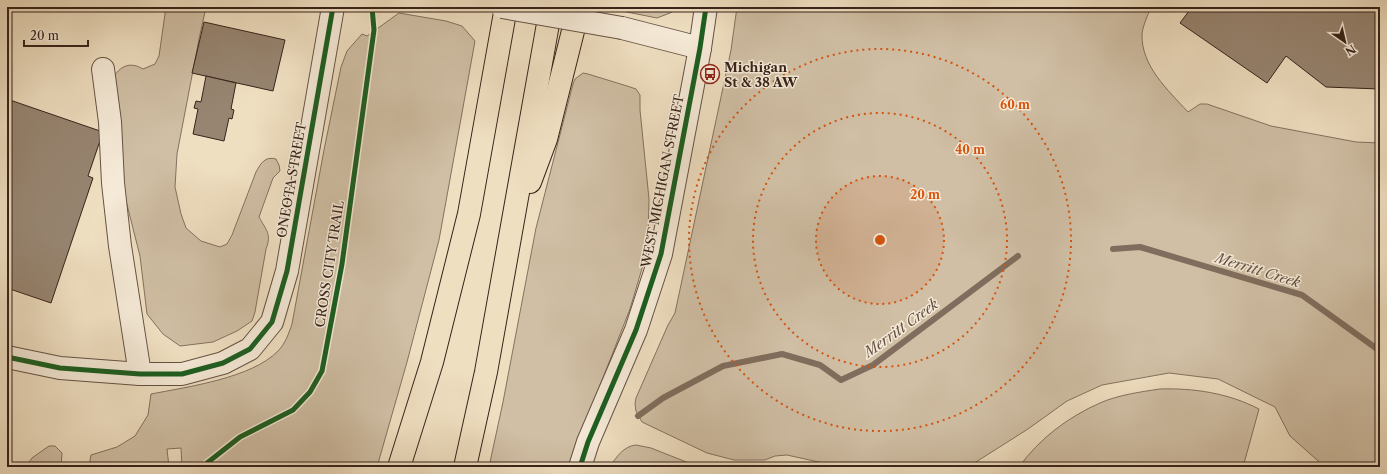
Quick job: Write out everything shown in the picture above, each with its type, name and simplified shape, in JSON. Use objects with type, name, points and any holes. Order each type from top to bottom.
[{"type":"highway","points":[[399,467],[432,362],[469,214],[506,7]]},
{"type":"highway","points":[[465,467],[486,372],[551,7]]},
{"type":"highway","points":[[512,230],[546,139],[579,7]]},
{"type":"street","name":"ONEOTA STREET","points":[[140,374],[182,374],[223,363],[250,349],[272,322],[286,271],[333,7]]},
{"type":"street","points":[[502,7],[622,28],[700,48]]},
{"type":"street","name":"WEST MICHIGAN STREET","points":[[580,467],[588,442],[636,330],[661,254],[700,48],[706,7]]},
{"type":"street","points":[[7,357],[60,368],[140,374],[112,183],[110,122],[103,69]]},
{"type":"shaded area","points":[[166,7],[206,7],[177,154],[175,187],[181,214],[186,228],[201,241],[220,247],[227,244],[232,235],[256,172],[260,166],[266,159],[276,159],[280,171],[273,178],[259,217],[267,232],[268,244],[252,321],[237,331],[213,342],[180,346],[163,334],[147,314],[140,256],[120,177],[111,81],[120,69],[128,65],[138,66],[143,69],[155,64],[159,56]]},
{"type":"shaded area","points":[[602,7],[681,7],[657,18]]},
{"type":"shaded area","points":[[737,7],[1151,7],[1144,24],[1142,34],[1146,57],[1157,77],[1188,112],[1200,104],[1207,104],[1271,126],[1356,142],[1380,143],[1380,467],[1325,467],[1290,436],[1275,407],[1218,379],[1169,373],[1102,385],[1067,401],[1028,429],[968,467],[841,467],[787,455],[775,456],[765,460],[734,460],[707,453],[642,422],[636,411],[636,398],[668,325],[675,313],[731,50]]},
{"type":"shaded area","points":[[399,13],[446,21],[462,26],[475,41],[439,240],[407,362],[377,467],[182,467],[181,448],[167,449],[169,467],[91,467],[91,455],[117,447],[135,436],[148,415],[151,394],[236,375],[267,360],[283,345],[292,324],[341,67],[347,51],[362,34],[367,36]]},
{"type":"shaded area","points":[[583,73],[636,89],[640,95],[640,110],[649,199],[648,248],[630,309],[568,467],[489,467],[536,228],[573,84],[575,79]]},
{"type":"shaded area","points":[[1160,389],[1185,389],[1223,395],[1259,409],[1243,467],[1019,467],[1045,438],[1077,415],[1100,403],[1114,398]]},
{"type":"shaded area","points":[[636,445],[651,448],[699,467],[610,467],[624,450],[628,447]]},
{"type":"shaded area","points":[[49,446],[55,446],[62,453],[61,467],[28,467],[27,465],[32,458]]},
{"type":"building","points":[[1192,7],[1380,7],[1380,89],[1326,87],[1286,56],[1267,83],[1180,23]]},
{"type":"building","points":[[204,22],[285,40],[273,91],[192,73]]},
{"type":"building","points":[[206,76],[236,83],[231,109],[234,110],[232,119],[229,118],[224,141],[193,134],[198,109],[194,108],[196,101],[201,102]]},
{"type":"building","points":[[7,99],[103,132],[88,176],[93,178],[51,303],[7,288]]},
{"type":"waterway","name":"Merritt Creek","points":[[1113,249],[1140,247],[1302,295],[1380,351]]},
{"type":"waterway","name":"Merritt Creek","points":[[638,416],[663,398],[723,366],[782,354],[820,365],[841,380],[873,365],[1018,256]]},
{"type":"cycle path","points":[[7,357],[60,368],[140,374],[182,374],[223,363],[250,349],[272,322],[287,271],[333,7]]},
{"type":"cycle path","name":"CROSS CITY TRAIL","points":[[205,467],[207,463],[240,437],[293,410],[310,392],[322,371],[342,264],[374,30],[372,7]]},
{"type":"cycle path","points":[[580,467],[588,442],[636,330],[661,254],[700,48],[706,7]]},
{"type":"place","name":"Michigan St & 38 AW","points":[[710,74]]}]
